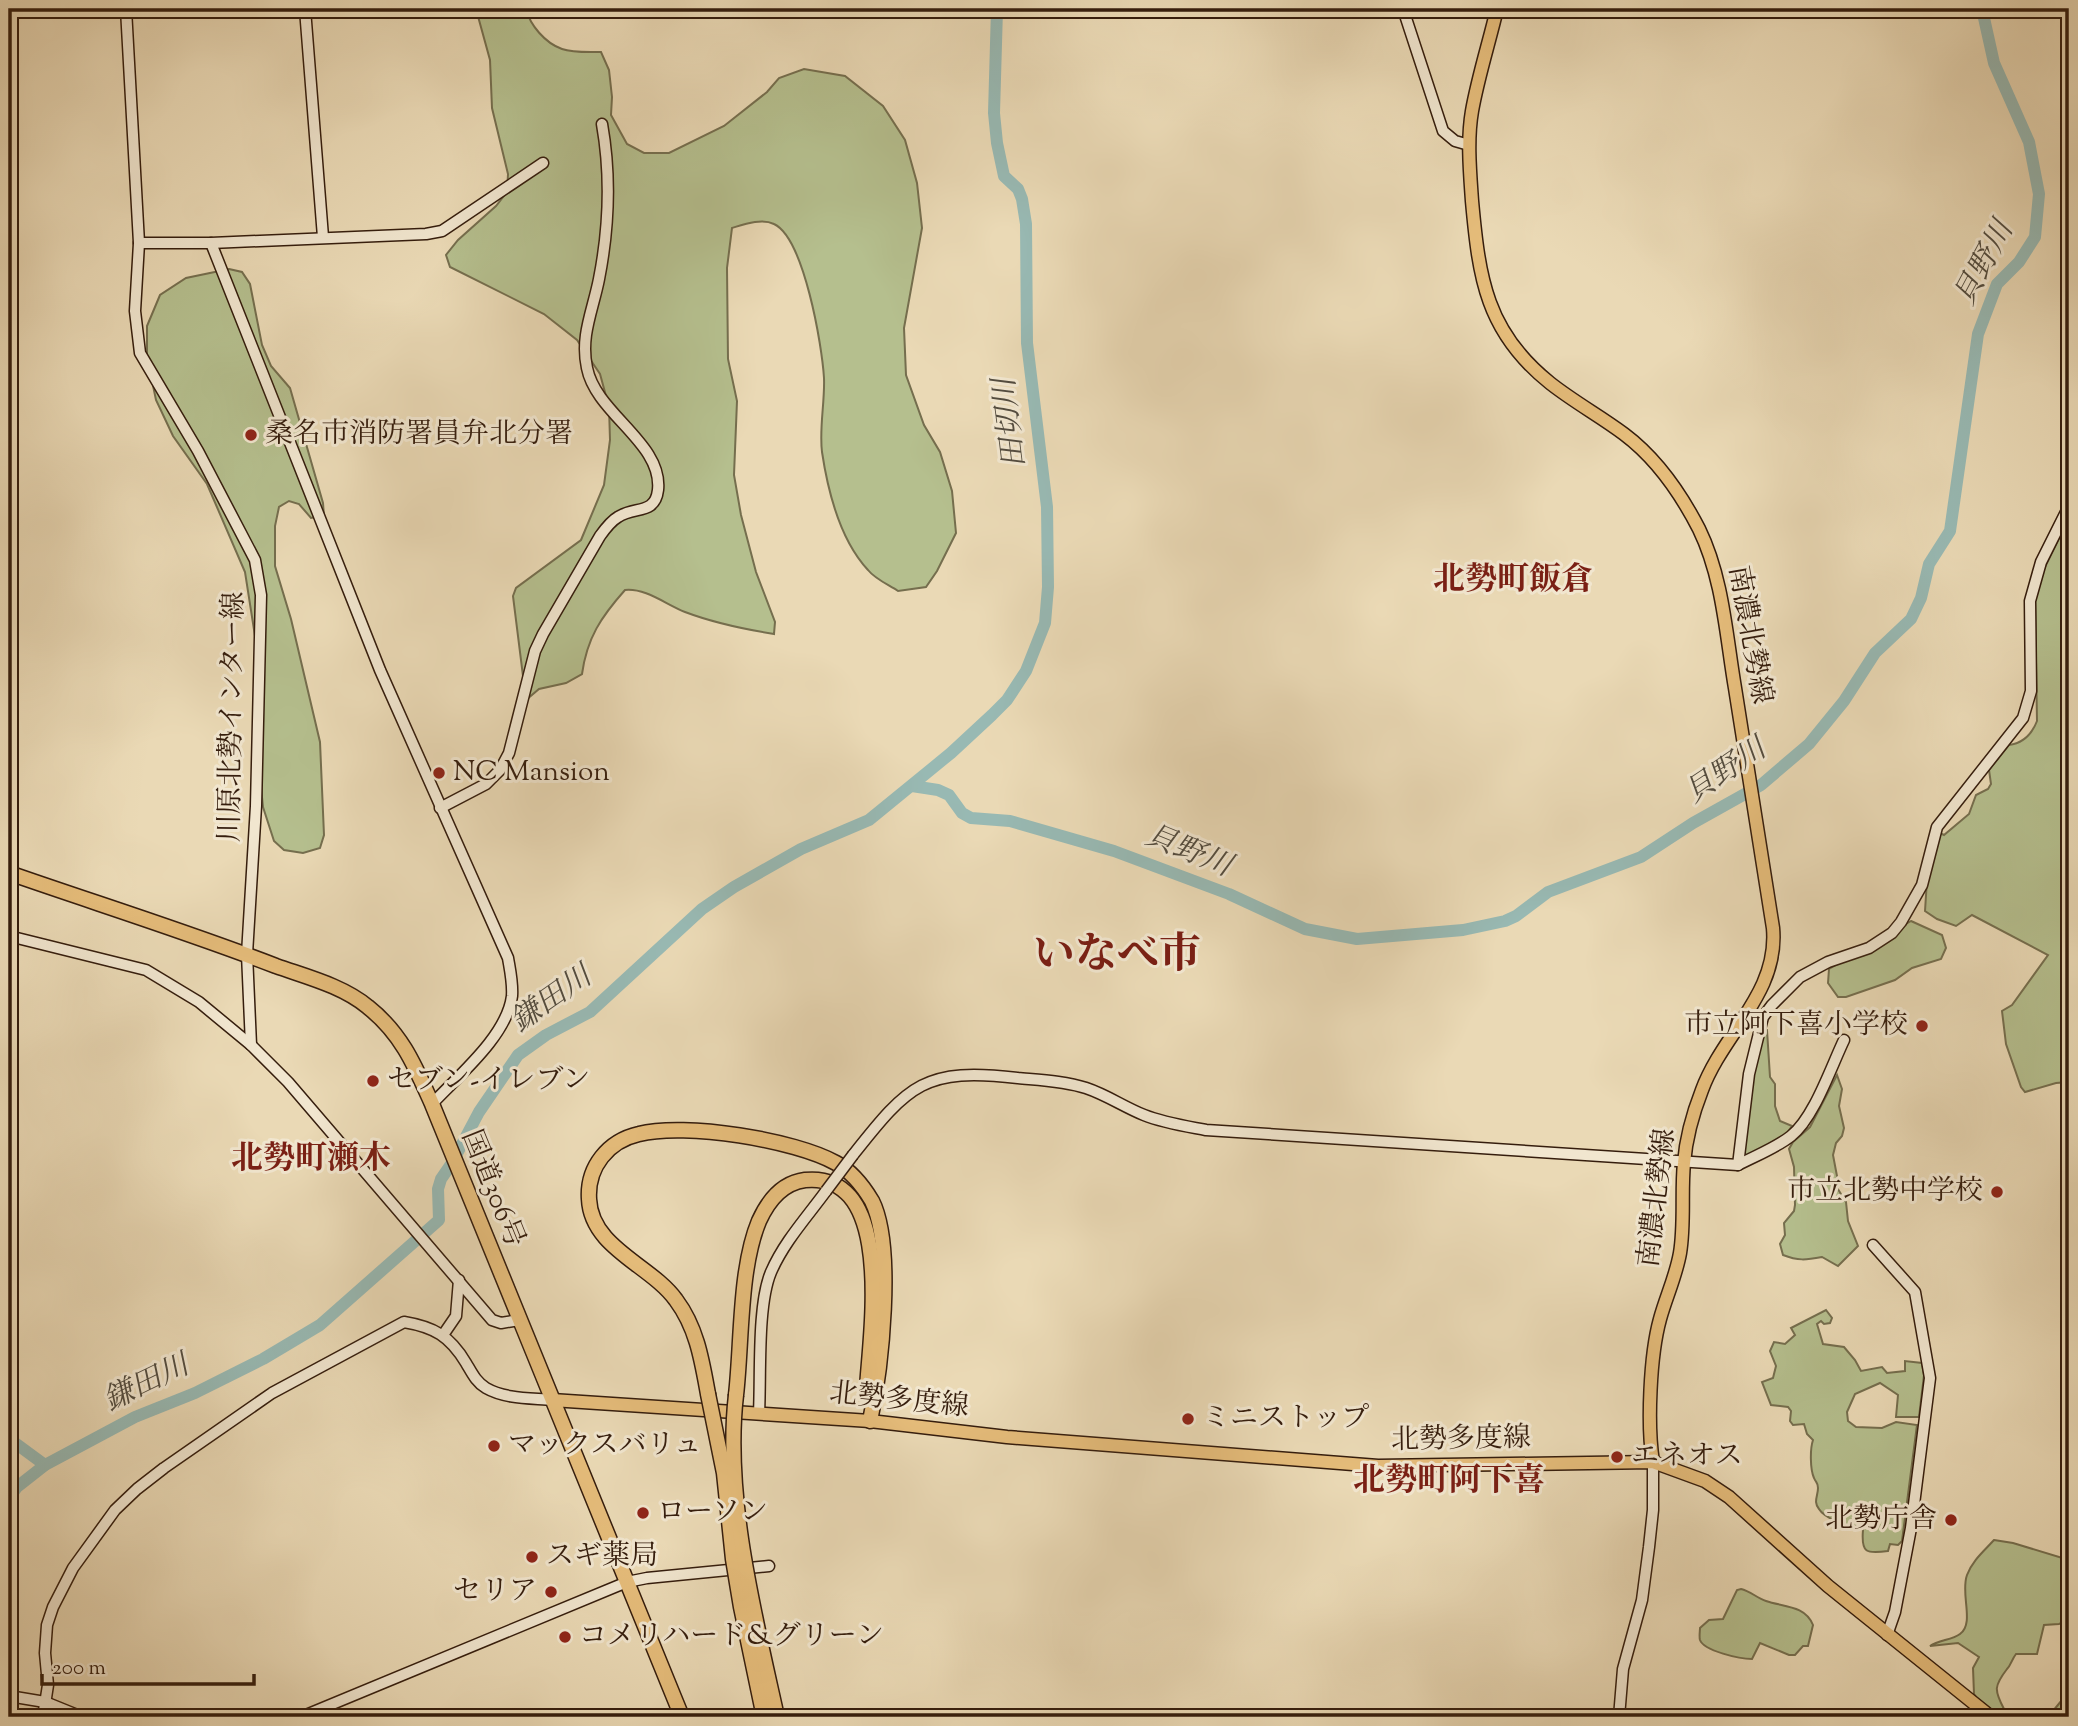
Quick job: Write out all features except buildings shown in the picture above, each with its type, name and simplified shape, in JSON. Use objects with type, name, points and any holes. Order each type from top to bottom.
[{"type":"highway","name":"国道306号","points":[[9,873],[247,954],[347,992],[389,1027],[408,1052],[432,1104],[682,1717]]},
{"type":"highway","points":[[764,1717],[735,1571],[724,1474],[699,1346],[684,1311],[661,1284],[607,1240],[592,1217],[589,1203],[591,1176],[603,1155],[626,1138],[639,1134],[689,1132],[740,1137],[804,1150],[837,1163],[861,1185],[877,1212],[884,1248],[883,1325],[876,1395],[870,1421]]},
{"type":"highway","points":[[777,1717],[740,1527],[732,1432],[744,1299],[755,1230],[765,1208],[779,1191],[797,1181],[818,1180],[841,1189],[862,1213],[867,1230],[871,1279],[867,1395],[870,1421]]},
{"type":"main road","name":"南濃北勢線","points":[[1497,9],[1471,113],[1469,145],[1478,264],[1488,300],[1512,345],[1535,370],[1626,436],[1646,455],[1676,492],[1698,529],[1718,586],[1773,928],[1772,962],[1760,995],[1727,1041],[1709,1074],[1692,1121],[1684,1162],[1680,1254],[1659,1322],[1653,1355],[1653,1462]]},
{"type":"main road","name":"北勢多度線","points":[[552,1400],[870,1421],[1007,1437],[1378,1466],[1653,1462],[1705,1481],[1729,1497],[1887,1635],[1991,1717]]},
{"type":"street","name":"川原北勢インター線","points":[[126,9],[139,243],[135,311],[140,353],[222,496],[255,560],[261,595],[256,806],[247,954],[251,1045]]},
{"type":"street","points":[[305,9],[323,237]]},
{"type":"street","points":[[1403,9],[1443,131],[1455,141],[1469,145]]},
{"type":"street","points":[[440,808],[486,784],[500,770],[509,753],[543,634],[605,530],[617,517],[651,507],[658,491],[652,460],[602,401],[587,372],[584,355],[584,334],[599,279],[606,226],[608,172],[602,124]]},
{"type":"street","points":[[139,243],[211,243],[426,234],[442,230],[543,163]]},
{"type":"street","points":[[211,243],[380,670],[508,958],[512,997],[505,1017],[494,1037],[432,1104]]},
{"type":"street","points":[[1738,1165],[1750,1065],[1763,1017],[1800,977],[1828,962],[1869,948],[1892,933],[1922,885],[1937,827],[2023,718],[2031,691],[2030,601],[2041,562],[2069,506]]},
{"type":"street","points":[[9,936],[146,970],[198,1002],[251,1045],[288,1082],[492,1320],[501,1323],[519,1320]]},
{"type":"street","points":[[759,1413],[763,1312],[770,1274],[791,1237],[887,1111],[909,1093],[935,1080],[971,1074],[1084,1087],[1170,1124],[1206,1130],[1738,1165],[1789,1138],[1798,1130],[1809,1114],[1844,1040]]},
{"type":"street","points":[[1873,1245],[1916,1292],[1930,1378],[1911,1528],[1895,1612],[1887,1635]]},
{"type":"street","points":[[443,1335],[456,1316],[459,1280]]},
{"type":"street","points":[[43,1717],[48,1685],[45,1635],[53,1607],[73,1568],[100,1529],[137,1489],[272,1393],[404,1322],[425,1325],[443,1335],[456,1348],[476,1381],[488,1390],[552,1400]]},
{"type":"street","points":[[1619,1717],[1623,1669],[1642,1600],[1653,1501],[1653,1462]]},
{"type":"street","points":[[301,1717],[627,1582],[769,1566]]},
{"type":"street","points":[[9,1696],[46,1702],[82,1717]]},
{"type":"green space","points":[[476,9],[526,9],[539,33],[556,46],[571,51],[601,52],[609,70],[611,115],[627,144],[644,153],[669,153],[724,126],[767,92],[779,78],[804,69],[845,76],[883,106],[905,140],[917,183],[922,228],[904,328],[906,375],[924,425],[940,452],[952,491],[956,533],[926,587],[898,591],[871,573],[850,545],[837,515],[825,467],[821,443],[823,362],[810,294],[802,270],[785,233],[774,224],[759,222],[742,225],[732,228],[727,268],[728,359],[737,401],[734,475],[756,572],[775,622],[774,634],[707,619],[640,591],[625,590],[596,629],[587,649],[582,674],[566,683],[539,689],[526,700],[513,596],[516,588],[581,540],[604,485],[610,440],[609,407],[600,374],[577,340],[544,314],[450,267],[446,255],[507,192],[508,174],[492,108],[490,60]]},
{"type":"green space","points":[[229,269],[242,272],[250,284],[262,345],[271,366],[290,388],[323,503],[324,516],[311,518],[299,504],[289,501],[279,507],[275,526],[275,566],[291,619],[320,742],[324,835],[320,848],[303,853],[284,850],[274,841],[263,807],[259,767],[255,636],[245,572],[207,484],[173,436],[156,400],[147,357],[147,326],[160,295],[186,278]]},
{"type":"green space","points":[[2069,518],[2069,1082],[2025,1092],[2006,1044],[2002,1011],[2012,1005],[2048,955],[1972,915],[1956,926],[1937,919],[1925,911],[1927,880],[1940,833],[1944,835],[1969,814],[1976,795],[1988,789],[1991,784],[1989,770],[2009,745],[2027,737],[2037,721],[2035,601],[2042,573]]},
{"type":"green space","points":[[1911,921],[1942,935],[1946,948],[1941,959],[1912,968],[1895,980],[1846,997],[1838,997],[1828,983],[1829,969]]},
{"type":"green space","points":[[1763,1029],[1767,1030],[1770,1077],[1775,1084],[1775,1106],[1780,1121],[1792,1126],[1785,1136],[1744,1159],[1747,1110]]},
{"type":"green space","points":[[1837,1075],[1842,1089],[1839,1106],[1844,1128],[1833,1155],[1836,1186],[1846,1202],[1848,1221],[1858,1246],[1838,1266],[1822,1257],[1802,1259],[1783,1255],[1780,1244],[1785,1235],[1784,1223],[1794,1211],[1795,1205],[1794,1167],[1789,1149],[1810,1127]]},
{"type":"green space","points":[[1826,1310],[1832,1318],[1830,1323],[1824,1324],[1821,1321],[1817,1324],[1823,1344],[1844,1347],[1861,1371],[1882,1367],[1887,1373],[1905,1371],[1905,1361],[1922,1363],[1924,1375],[1919,1417],[1896,1417],[1898,1395],[1880,1383],[1855,1394],[1847,1412],[1848,1421],[1856,1427],[1882,1428],[1896,1422],[1917,1425],[1902,1541],[1898,1545],[1890,1544],[1888,1551],[1866,1550],[1863,1530],[1858,1526],[1846,1527],[1819,1509],[1816,1501],[1818,1485],[1811,1464],[1813,1440],[1807,1434],[1804,1424],[1793,1425],[1788,1407],[1771,1405],[1762,1382],[1773,1378],[1776,1366],[1770,1351],[1774,1342],[1785,1344],[1795,1335],[1791,1328]]},
{"type":"green space","points":[[1994,1540],[2069,1560],[2069,1618],[2059,1624],[2044,1625],[2037,1654],[2016,1654],[1998,1684],[1998,1697],[2004,1709],[1997,1714],[1974,1694],[1973,1668],[1979,1657],[1958,1643],[1930,1646],[1957,1636],[1964,1629],[1967,1616],[1967,1575],[1975,1561]]},
{"type":"green space","points":[[1741,1589],[1805,1614],[1813,1625],[1808,1646],[1803,1646],[1795,1655],[1789,1655],[1760,1643],[1752,1659],[1723,1654],[1703,1644],[1700,1628],[1709,1620],[1723,1619],[1737,1590]]},
{"type":"green space","points":[[2069,1698],[2069,1717],[2031,1717],[2053,1711],[2062,1700]]},
{"type":"waterway","name":"鎌田川","points":[[9,1498],[17,1487],[45,1465],[135,1417],[195,1393],[263,1359],[320,1325],[439,1220],[438,1189],[441,1179],[479,1112],[518,1055],[546,1035],[590,1012],[702,909],[734,887],[801,849],[869,820],[951,753],[1007,700],[1026,671],[1045,623],[1048,587],[1047,507],[1027,343],[1026,224],[1022,199],[1018,189],[1004,176],[997,143],[994,113],[997,9]]},
{"type":"waterway","name":"貝野川","points":[[912,786],[938,790],[949,795],[962,813],[971,818],[1010,821],[1114,851],[1229,894],[1305,929],[1357,939],[1463,930],[1505,921],[1548,892],[1641,857],[1693,823],[1761,785],[1809,744],[1844,701],[1875,653],[1911,619],[1921,598],[1929,564],[1950,531],[1978,334],[1997,284],[2019,262],[2035,237],[2039,194],[2029,142],[1994,63],[1982,9]]},
{"type":"waterway","points":[[9,1435],[11,1440],[45,1465]]},
{"type":"place","name":"桑名市消防署員弁北分署","points":[[251,435]]},
{"type":"place","name":"NC Mansion","points":[[439,773]]},
{"type":"place","name":"市立阿下喜小学校","points":[[1922,1026]]},
{"type":"place","name":"セブン-イレブン","points":[[373,1081]]},
{"type":"place","name":"市立北勢中学校","points":[[1997,1192]]},
{"type":"place","name":"ミニストップ","points":[[1188,1419]]},
{"type":"place","name":"マックスバリュ","points":[[494,1446]]},
{"type":"place","name":"エネオス","points":[[1617,1457]]},
{"type":"place","name":"ローソン","points":[[643,1513]]},
{"type":"place","name":"北勢庁舎","points":[[1951,1520]]},
{"type":"place","name":"スギ薬局","points":[[532,1557]]},
{"type":"place","name":"セリア","points":[[551,1592]]},
{"type":"place","name":"コメリハード&グリーン","points":[[565,1637]]},
{"type":"district","name":"北勢町飯倉","points":[[1513,581]]},
{"type":"district","name":"いなべ市","points":[[1117,957]]},
{"type":"district","name":"北勢町瀬木","points":[[311,1160]]},
{"type":"district","name":"北勢町阿下喜","points":[[1449,1482]]},
{"type":"water label","name":"田切川","points":[[1011,423]]}]
